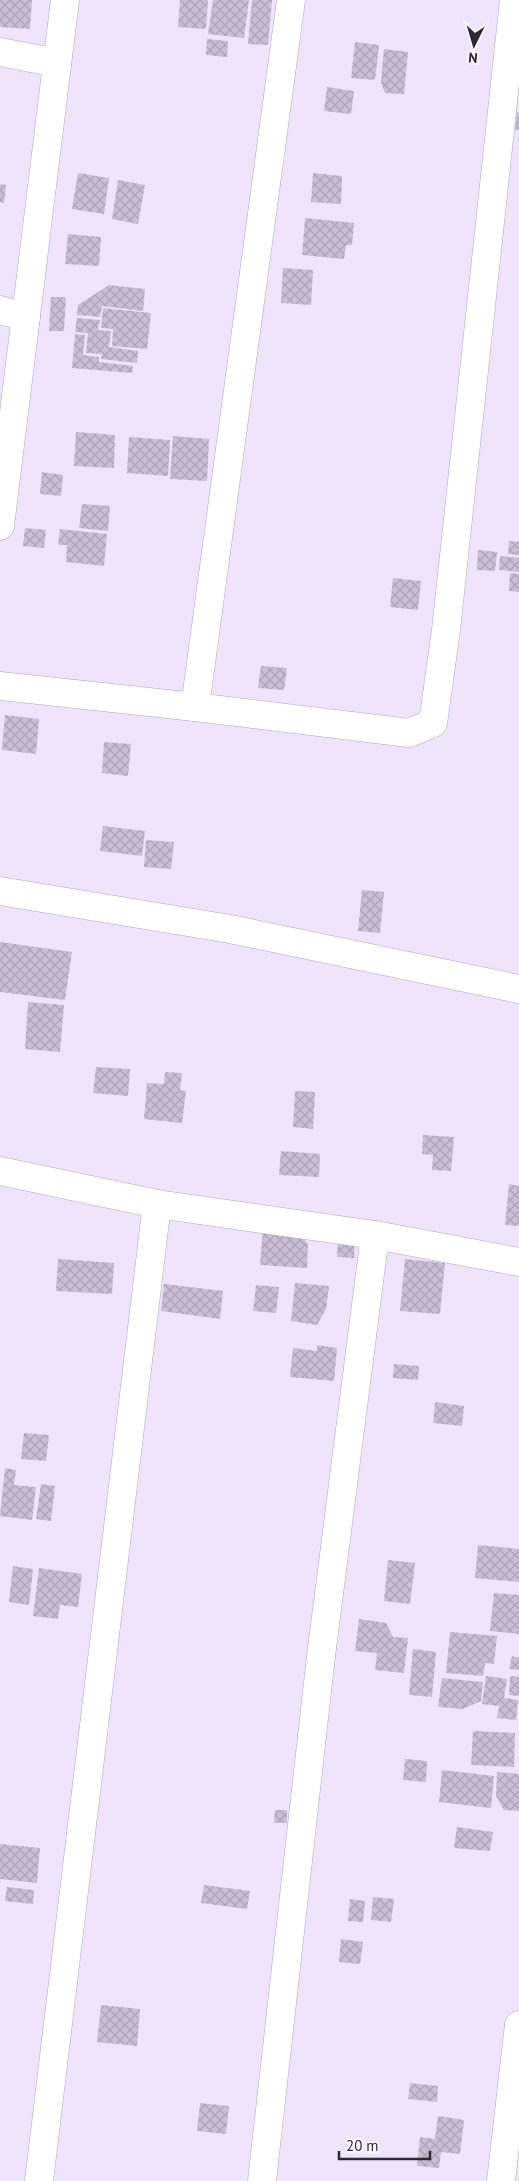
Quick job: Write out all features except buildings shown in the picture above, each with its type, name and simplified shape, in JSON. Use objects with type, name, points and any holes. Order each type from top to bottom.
[{"type":"street","points":[[0,526],[65,0]]},
{"type":"street","points":[[194,708],[291,0]]},
{"type":"street","points":[[0,686],[409,733],[434,723],[447,620],[514,0]]},
{"type":"street","points":[[0,52],[57,63]]},
{"type":"street","points":[[0,310],[26,317]]},
{"type":"street","points":[[0,891],[230,929],[519,989]]},
{"type":"street","points":[[0,1171],[157,1204],[376,1235],[519,1262]]},
{"type":"street","points":[[39,2181],[157,1204]]},
{"type":"street","points":[[262,2181],[322,1656],[376,1235]]},
{"type":"street","points":[[501,2181],[519,2025]]}]
